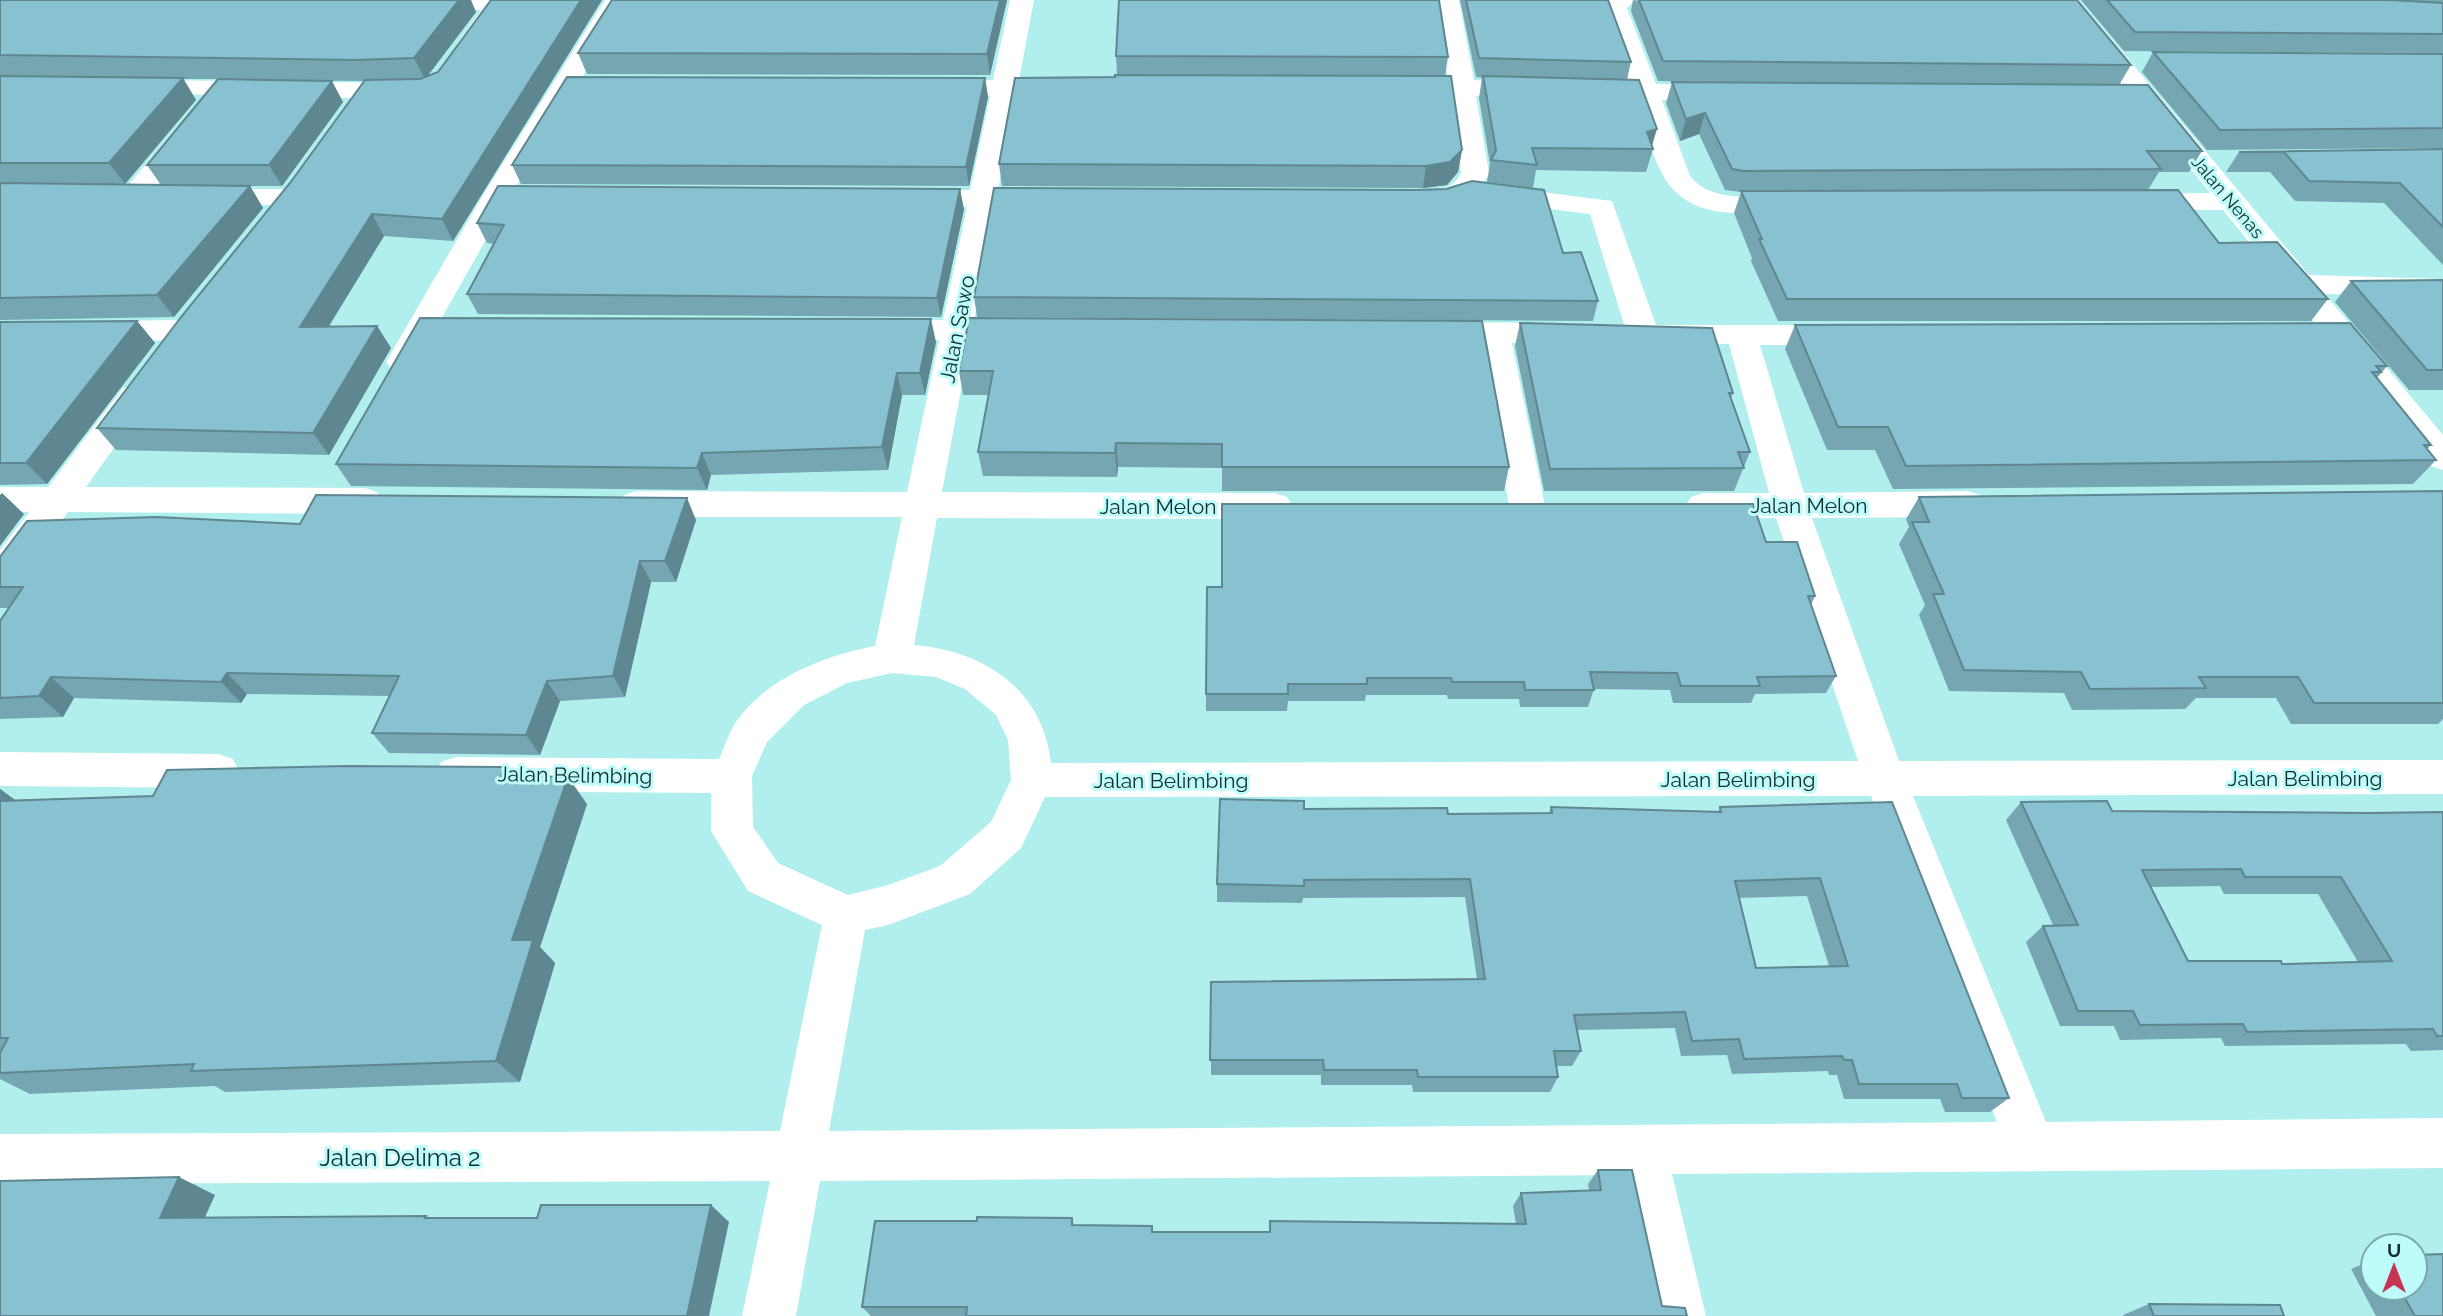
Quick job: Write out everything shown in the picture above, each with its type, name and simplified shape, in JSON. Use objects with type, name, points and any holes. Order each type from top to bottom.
[{"type":"street","name":"Jalan Sawo","points":[[892,658],[1021,0]]},
{"type":"street","points":[[1346,0],[1453,1],[1475,173],[1471,186],[1458,195],[1438,199],[1399,200]]},
{"type":"street","points":[[1623,0],[1615,6],[1646,92],[1677,177],[1694,195],[1736,203],[1818,203]]},
{"type":"street","points":[[1634,0],[1648,0]]},
{"type":"street","points":[[2046,0],[2066,0]]},
{"type":"street","name":"Jalan Nenas","points":[[2066,0],[2131,61],[2146,96],[2341,334],[2437,444]]},
{"type":"street","points":[[389,384],[436,326],[511,195],[579,85],[625,1]]},
{"type":"street","points":[[399,2],[493,3],[494,8],[454,64]]},
{"type":"street","points":[[1380,88],[1463,87],[1744,93]]},
{"type":"street","points":[[111,88],[367,92],[431,90]]},
{"type":"street","points":[[908,88],[1088,88]]},
{"type":"street","points":[[222,90],[121,196],[299,187],[267,228]]},
{"type":"street","points":[[344,124],[367,92]]},
{"type":"street","points":[[2107,96],[2146,96]]},
{"type":"street","points":[[2199,161],[2238,161]]},
{"type":"street","points":[[1464,190],[1602,207],[1620,333]]},
{"type":"street","points":[[885,198],[1066,199]]},
{"type":"street","points":[[2107,202],[2232,201]]},
{"type":"street","points":[[2300,284],[2443,288]]},
{"type":"street","points":[[0,332],[192,320],[0,577]]},
{"type":"street","points":[[847,329],[1049,331]]},
{"type":"street","points":[[1411,331],[1867,335]]},
{"type":"street","points":[[1494,331],[1527,506]]},
{"type":"street","points":[[2300,332],[2341,334]]},
{"type":"street","points":[[1742,335],[1790,506],[1885,779],[2031,1146]]},
{"type":"street","points":[[0,499],[58,500],[329,489],[392,501]]},
{"type":"street","name":"Jalan Melon","points":[[601,503],[1306,506]]},
{"type":"street","name":"Jalan Melon","points":[[1665,506],[2000,503]]},
{"type":"street","points":[[892,658],[939,662],[979,678],[1010,704],[1028,740],[1032,780],[1006,835],[955,880],[888,905],[846,915],[763,877],[732,831],[731,776],[752,731],[790,694],[838,669],[892,658]]},
{"type":"street","points":[[0,769],[248,772]]},
{"type":"street","name":"Jalan Belimbing","points":[[414,773],[731,776]]},
{"type":"street","name":"Jalan Belimbing","points":[[1032,780],[2443,778]]},
{"type":"street","points":[[769,1316],[846,915]]},
{"type":"street","name":"Jalan Delima 2","points":[[0,1159],[799,1156],[2443,1143]]},
{"type":"street","points":[[1642,1150],[1679,1316]]},
{"type":"building","points":[[0,0],[459,0],[414,58],[356,60],[0,55]]},
{"type":"building","points":[[491,0],[581,0],[442,219],[372,214],[300,327],[377,326],[313,433],[97,428],[181,317],[290,183],[365,80],[420,79],[438,72]]},
{"type":"building","points":[[612,0],[1000,0],[987,54],[578,53]]},
{"type":"building","points":[[1119,0],[1439,0],[1448,57],[1116,56]]},
{"type":"building","points":[[1466,0],[1608,0],[1631,62],[1479,58]]},
{"type":"building","points":[[1639,0],[2077,0],[2131,65],[1663,61]]},
{"type":"building","points":[[2107,0],[2391,0],[2443,3],[2443,34],[2135,32]]},
{"type":"building","points":[[2153,52],[2443,54],[2443,128],[2220,130]]},
{"type":"building","points":[[1115,75],[1451,76],[1462,150],[1450,162],[1426,166],[999,164],[1015,78]]},
{"type":"building","points":[[0,76],[183,78],[109,163],[0,163]]},
{"type":"building","points":[[1483,76],[1639,80],[1657,129],[1647,132],[1653,149],[1532,148],[1537,165],[1491,160],[1496,150]]},
{"type":"building","points":[[567,77],[985,78],[966,167],[512,165]]},
{"type":"building","points":[[218,79],[332,81],[269,165],[147,165]]},
{"type":"building","points":[[1672,82],[2148,85],[2202,151],[2147,151],[2161,169],[1744,171],[1732,169],[1705,113],[1686,119]]},
{"type":"building","points":[[2443,149],[2443,227],[2400,183],[2309,181],[2284,152],[2239,152]]},
{"type":"building","points":[[1472,181],[1544,190],[1563,253],[1581,252],[1598,301],[974,297],[994,188],[1416,190],[1446,189]]},
{"type":"building","points":[[0,183],[250,186],[157,295],[0,298]]},
{"type":"building","points":[[498,186],[960,189],[937,298],[467,294],[504,225],[477,223]]},
{"type":"building","points":[[2178,190],[2219,243],[2277,242],[2328,299],[1787,299],[1759,239],[1762,239],[1741,191]]},
{"type":"building","points":[[2443,280],[2443,370],[2427,370],[2351,281]]},
{"type":"building","points":[[420,318],[931,319],[920,373],[897,373],[882,447],[702,453],[697,468],[336,464]]},
{"type":"building","points":[[969,318],[1482,321],[1509,467],[1222,467],[1222,444],[1116,443],[1115,453],[978,452],[993,371],[959,371]]},
{"type":"building","points":[[137,321],[26,463],[0,463],[0,322]]},
{"type":"building","points":[[1520,323],[1712,328],[1733,393],[1729,393],[1750,452],[1738,452],[1744,468],[1550,469]]},
{"type":"building","points":[[2350,323],[2387,366],[2376,366],[2381,372],[2372,372],[2431,445],[2424,445],[2436,460],[1906,466],[1888,427],[1838,427],[1795,325]]},
{"type":"building","points":[[2443,491],[2443,703],[2314,703],[2298,677],[2199,677],[2206,688],[2090,689],[2081,672],[1964,670],[1933,594],[1944,594],[1912,522],[1929,522],[1919,497]]},
{"type":"building","points":[[316,495],[687,498],[665,561],[640,561],[613,676],[547,681],[526,735],[372,733],[399,676],[227,673],[221,682],[51,677],[39,696],[0,698],[0,621],[23,587],[0,587],[0,557],[27,521],[156,517],[300,524]]},
{"type":"building","points":[[1222,504],[1753,504],[1766,542],[1797,542],[1815,596],[1808,596],[1836,676],[1757,677],[1760,686],[1681,686],[1677,673],[1590,672],[1594,690],[1525,690],[1524,682],[1452,682],[1451,678],[1367,678],[1367,684],[1288,684],[1288,694],[1206,694],[1207,587],[1222,587]]},
{"type":"building","points":[[346,766],[505,767],[501,776],[568,777],[512,940],[533,940],[496,1061],[191,1071],[194,1064],[0,1073],[0,1053],[8,1038],[0,1038],[0,801],[153,796],[167,770]]},
{"type":"building","points":[[1220,799],[1304,801],[1304,809],[1447,808],[1448,814],[1552,813],[1551,807],[1721,812],[1720,807],[1892,802],[2009,1098],[1962,1098],[1957,1084],[1859,1084],[1852,1060],[1844,1060],[1842,1056],[1744,1059],[1739,1039],[1692,1041],[1685,1012],[1574,1015],[1581,1051],[1554,1051],[1558,1077],[1418,1077],[1417,1070],[1324,1070],[1323,1060],[1210,1060],[1211,982],[1485,979],[1470,879],[1304,880],[1304,886],[1217,884]],"holes":[[[1820,878],[1848,966],[1756,968],[1735,881]]]},
{"type":"building","points":[[2107,801],[2112,811],[2443,812],[2443,1036],[2437,1036],[2433,1029],[2247,1032],[2243,1024],[2140,1025],[2133,1011],[2078,1011],[2043,926],[2078,925],[2021,802]],"holes":[[[2241,869],[2245,877],[2341,877],[2392,961],[2282,964],[2281,961],[2188,961],[2142,870]]]},
{"type":"building","points":[[1598,1170],[1632,1170],[1662,1306],[1685,1308],[1687,1316],[966,1316],[967,1307],[862,1307],[875,1221],[977,1221],[977,1217],[1072,1218],[1072,1225],[1152,1226],[1152,1232],[1270,1232],[1270,1221],[1526,1224],[1521,1193],[1601,1190]]},
{"type":"building","points":[[179,1177],[160,1218],[537,1218],[541,1205],[711,1205],[687,1316],[0,1316],[0,1181]]},
{"type":"building","points":[[2429,1254],[2443,1254],[2443,1316],[2415,1316],[2407,1302],[2429,1302]]},
{"type":"building","points":[[2149,1304],[2280,1305],[2284,1316],[2154,1316]]}]
